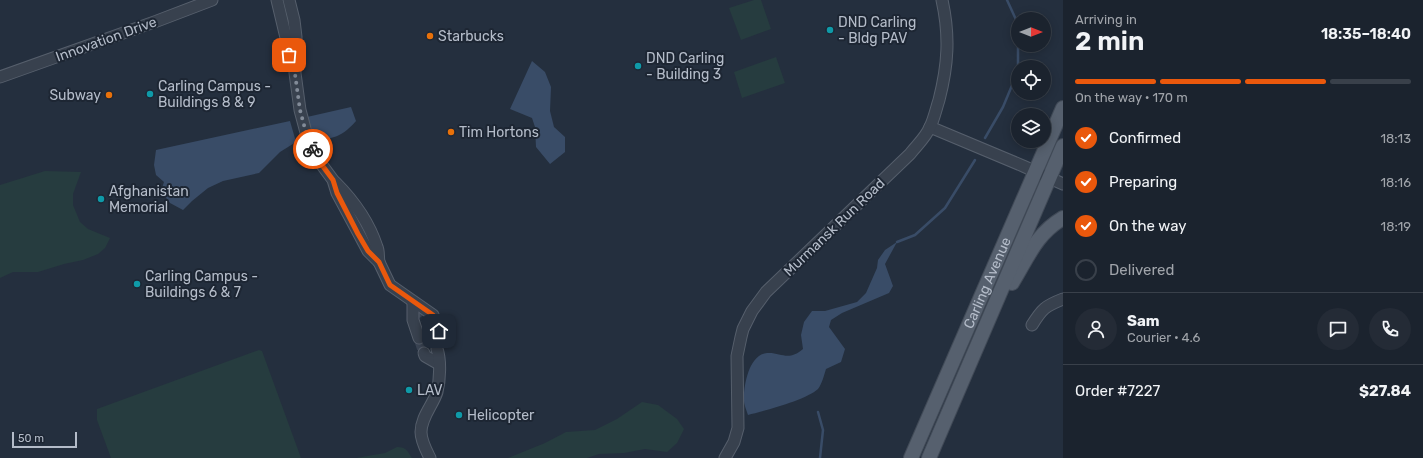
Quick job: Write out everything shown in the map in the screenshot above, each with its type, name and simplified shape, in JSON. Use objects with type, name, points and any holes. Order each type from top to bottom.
[{"type":"main road","name":"Carling Avenue","points":[[911,458],[1063,108]]},
{"type":"main road","name":"Carling Avenue","points":[[929,458],[1063,146]]},
{"type":"main road","points":[[979,340],[1037,241],[1048,228],[1063,218]]},
{"type":"main road","points":[[904,458],[932,409]]},
{"type":"street","name":"Innovation Drive","points":[[0,77],[212,0]]},
{"type":"street","points":[[277,0],[289,55],[295,74]]},
{"type":"street","points":[[289,0],[296,37],[295,74],[300,110],[308,140],[319,161],[333,180],[337,193],[358,234],[368,251],[379,262],[390,285],[433,315],[439,331]]},
{"type":"street","name":"Murmansk Run Road","points":[[726,457],[734,442],[738,428],[737,356],[743,329],[759,301],[766,292],[894,170],[916,146],[930,127],[942,85],[947,58],[947,31],[942,0]]},
{"type":"street","points":[[930,127],[1063,184]]},
{"type":"street","points":[[1032,325],[1041,311],[1048,305],[1063,299]]},
{"type":"street","points":[[413,302],[422,337]]},
{"type":"street","points":[[430,458],[423,443],[421,432],[423,422],[437,391],[439,364],[445,350],[434,350],[425,356],[439,364]]},
{"type":"green space","points":[[754,0],[761,0],[771,29],[741,40],[729,8]]},
{"type":"green space","points":[[776,57],[785,83],[742,98],[734,72]]},
{"type":"green space","points":[[45,171],[81,172],[73,194],[73,205],[80,222],[88,229],[110,238],[105,248],[98,254],[83,260],[38,272],[13,272],[0,278],[0,185]]},
{"type":"green space","points":[[259,350],[262,351],[301,458],[111,458],[97,420],[97,409]]},
{"type":"green space","points":[[642,402],[658,405],[677,419],[684,429],[677,443],[667,452],[645,449],[624,453],[599,454],[587,458],[508,458],[545,443],[566,432],[595,430],[617,419]]},
{"type":"green space","points":[[397,447],[408,451],[412,458],[356,458],[385,453]]},
{"type":"water","points":[[532,61],[545,72],[551,87],[550,111],[554,127],[565,137],[565,152],[550,164],[536,147],[535,127],[532,118],[510,109]]},
{"type":"water","points":[[351,107],[356,121],[352,126],[343,133],[328,139],[316,140],[307,117]]},
{"type":"water","points":[[290,121],[296,142],[280,152],[259,173],[223,181],[208,188],[183,210],[170,203],[161,191],[164,182],[156,175],[154,165],[156,150]]},
{"type":"water","points":[[897,242],[885,264],[893,286],[889,293],[842,313],[831,320],[829,327],[845,349],[841,362],[826,369],[818,389],[795,401],[748,415],[744,401],[744,391],[749,370],[756,358],[767,353],[789,356],[798,353],[803,349],[801,335],[804,322],[812,311],[825,311],[857,302],[866,293],[877,268],[878,260],[885,250]]},
{"type":"waterway","points":[[985,138],[1003,107],[1018,71],[1018,24],[1007,0]]},
{"type":"waterway","points":[[897,242],[915,235],[945,208],[975,160]]},
{"type":"waterway","points":[[818,412],[823,430],[820,458]]},
{"type":"tunnel","points":[[417,306],[426,317],[437,349]]},
{"type":"tunnel","points":[[419,338],[424,353]]},
{"type":"way so far","points":[[289,55],[295,74],[300,110],[308,140],[313,149]]},
{"type":"place","name":"DND Carling - Bldg PAV","points":[[830,30]]},
{"type":"place","name":"Starbucks","points":[[430,36]]},
{"type":"place","name":"DND Carling - Building 3","points":[[638,66]]},
{"type":"place","name":"Carling Campus - Buildings 8 & 9","points":[[150,94]]},
{"type":"place","name":"Subway","points":[[109,95]]},
{"type":"place","name":"Tim Hortons","points":[[451,132]]},
{"type":"place","name":"Afghanistan Memorial","points":[[101,199]]},
{"type":"place","name":"Carling Campus - Buildings 6 & 7","points":[[137,284]]},
{"type":"place","name":"LAV","points":[[409,390]]},
{"type":"place","name":"Helicopter","points":[[459,415]]},
{"type":"route","points":[[313,149],[319,161],[333,180],[337,193],[358,234],[368,251],[379,262],[390,285],[433,315],[439,331]]}]
